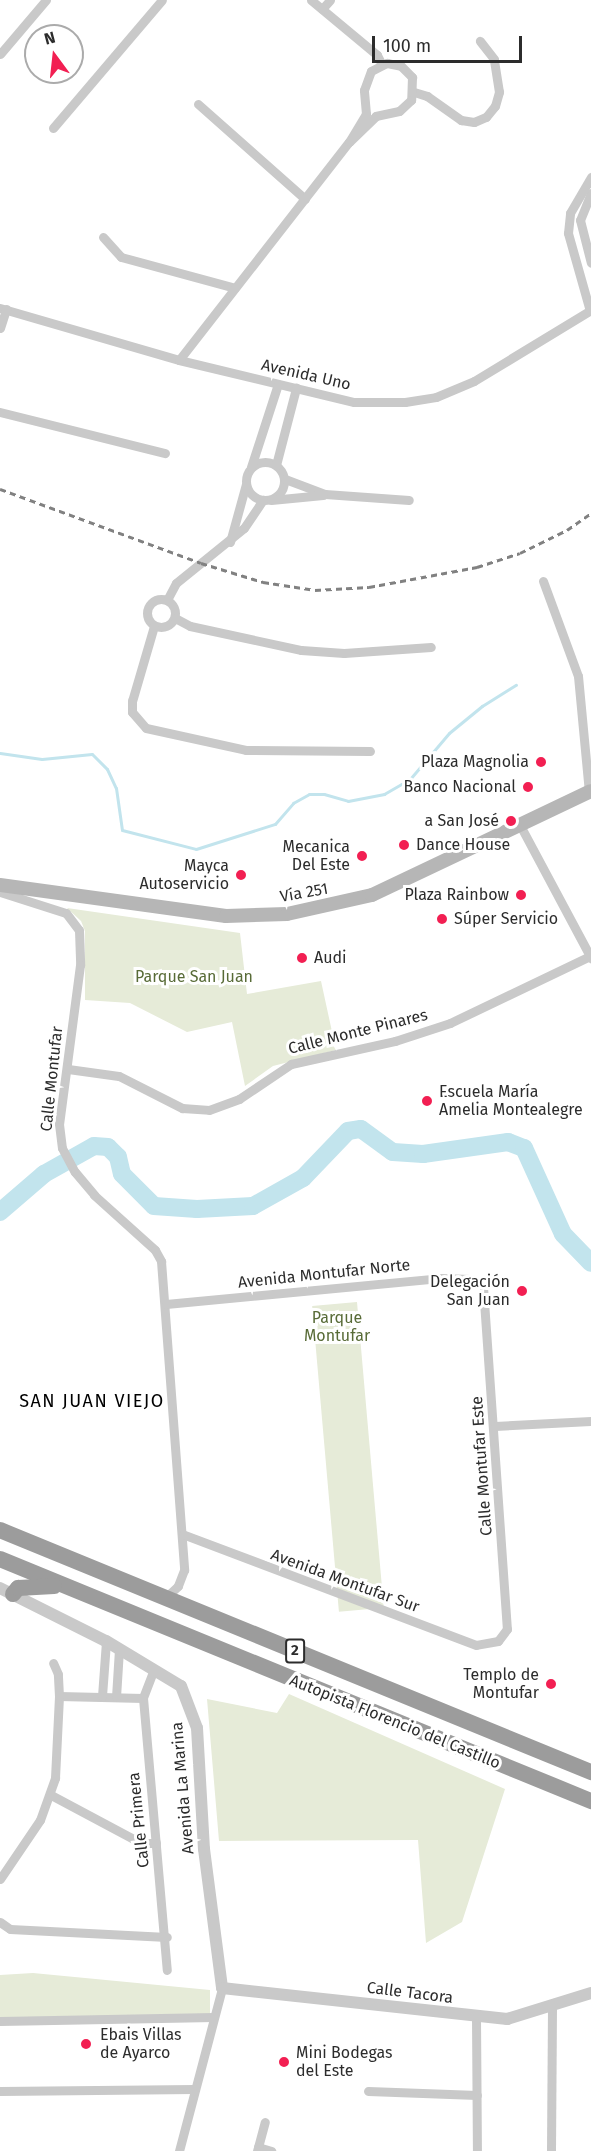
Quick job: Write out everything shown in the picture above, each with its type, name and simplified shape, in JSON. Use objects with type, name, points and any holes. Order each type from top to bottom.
[{"type":"highway","name":"Autopista Florencio del Castillo","points":[[0,1530],[591,1773]]},
{"type":"highway","name":"Autopista Florencio del Castillo","points":[[0,1559],[591,1801]]},
{"type":"highway","points":[[7,1591],[18,1587],[64,1587]]},
{"type":"main road","name":"Vía 251","points":[[0,885],[260,917],[372,895],[521,827],[590,792]]},
{"type":"street","points":[[0,54],[46,0]]},
{"type":"street","points":[[53,128],[162,0]]},
{"type":"street","points":[[311,0],[377,55],[382,65]]},
{"type":"street","points":[[322,9],[330,0]]},
{"type":"street","points":[[414,92],[427,96],[461,120],[474,122],[486,117],[495,106],[499,92],[494,59],[480,40]]},
{"type":"street","points":[[179,360],[349,142],[366,114],[366,80],[370,71],[382,65],[395,64],[408,71],[414,92]]},
{"type":"street","points":[[349,142],[376,116],[399,111],[414,92]]},
{"type":"street","points":[[198,104],[305,199]]},
{"type":"street","points":[[590,310],[568,233],[570,213],[591,177]]},
{"type":"street","points":[[591,193],[580,220],[584,244],[591,263]]},
{"type":"street","points":[[103,237],[121,257],[235,288]]},
{"type":"street","points":[[572,248],[584,244]]},
{"type":"street","points":[[0,328],[3,308]]},
{"type":"street","name":"Avenida Uno","points":[[3,308],[179,360],[354,402],[405,402],[436,397],[474,381],[590,310]]},
{"type":"street","points":[[230,542],[246,483],[278,384]]},
{"type":"street","points":[[276,465],[296,388]]},
{"type":"street","points":[[0,412],[165,453]]},
{"type":"street","points":[[251,467],[268,462],[276,465],[285,479],[325,494]]},
{"type":"street","points":[[175,618],[166,627],[154,626],[146,616],[149,604],[167,600],[177,583],[230,542],[267,500],[284,488],[285,479]]},
{"type":"street","points":[[246,483],[249,492],[267,500],[325,494],[409,500]]},
{"type":"street","points":[[543,581],[579,676],[590,792]]},
{"type":"street","points":[[167,600],[172,604],[175,618],[190,626],[301,650],[344,653],[431,647]]},
{"type":"street","points":[[154,626],[132,701],[132,712],[146,728],[246,750],[369,751]]},
{"type":"street","points":[[521,827],[591,957]]},
{"type":"street","name":"Calle Montufar","points":[[0,892],[66,913],[79,930],[81,952],[68,1069],[59,1124],[62,1148],[69,1162],[115,1217],[159,1255],[166,1304],[183,1534],[182,1578],[165,1598]]},
{"type":"street","name":"Calle Monte Pinares","points":[[68,1069],[119,1076],[182,1108],[209,1110],[238,1099],[291,1064],[395,1041],[450,1023],[591,957]]},
{"type":"street","name":"Avenida Montufar Norte","points":[[166,1304],[441,1278],[470,1280],[483,1287]]},
{"type":"street","name":"Calle Montufar Este","points":[[483,1287],[508,1618],[507,1629],[498,1641]]},
{"type":"street","points":[[495,1426],[591,1420]]},
{"type":"street","name":"Avenida Montufar Sur","points":[[183,1534],[476,1645],[498,1641]]},
{"type":"street","name":"Avenida La Marina","points":[[7,1591],[106,1641],[181,1686],[197,1728],[204,1849],[222,1988]]},
{"type":"street","points":[[102,1696],[106,1641]]},
{"type":"street","points":[[116,1697],[119,1649]]},
{"type":"street","points":[[0,1879],[40,1820],[51,1795],[55,1778],[59,1696],[58,1674],[53,1663]]},
{"type":"street","name":"Calle Primera","points":[[154,1669],[143,1698],[167,1937],[167,1970]]},
{"type":"street","points":[[59,1696],[143,1698]]},
{"type":"street","points":[[51,1795],[141,1843],[156,1843]]},
{"type":"street","points":[[0,1922],[10,1929],[167,1937]]},
{"type":"street","points":[[179,2151],[222,1988]]},
{"type":"street","name":"Calle Tacora","points":[[222,1988],[507,2019],[591,1993]]},
{"type":"street","points":[[551,2151],[552,2006]]},
{"type":"street","points":[[0,2020],[214,2017]]},
{"type":"street","points":[[476,2017],[477,2151]]},
{"type":"street","points":[[0,2091],[194,2089]]},
{"type":"street","points":[[368,2091],[477,2095]]},
{"type":"street","points":[[265,2122],[258,2149],[271,2151]]},
{"type":"green space","name":"Parque San Juan","points":[[67,908],[240,933],[247,994],[321,981],[336,1050],[273,1066],[245,1086],[232,1022],[187,1032],[130,1003],[85,1000],[85,931],[81,921]]},
{"type":"green space","name":"Parque Montufar","points":[[357,1302],[384,1608],[339,1612],[312,1306]]},
{"type":"green space","points":[[289,1694],[505,1789],[462,1922],[426,1943],[418,1840],[219,1841],[207,1699],[277,1713]]},
{"type":"green space","points":[[33,1973],[210,1990],[210,2015],[0,2018],[0,1975]]},
{"type":"waterway","points":[[0,753],[42,759],[92,754],[107,769],[116,788],[122,830],[196,849],[275,824],[293,803],[309,794],[324,794],[348,801],[384,794],[410,779],[449,733],[482,706],[516,685]]},
{"type":"waterway","points":[[0,1212],[44,1174],[94,1146],[108,1147],[118,1157],[122,1174],[154,1206],[197,1209],[253,1206],[303,1178],[348,1131],[361,1129],[393,1152],[423,1154],[508,1142],[524,1148],[563,1234],[591,1263]]},
{"type":"railway","points":[[0,489],[201,563],[263,582],[315,590],[369,587],[477,567],[520,553],[567,530],[591,513]]},
{"type":"place","name":"Plaza Magnolia","points":[[541,762]]},
{"type":"place","name":"Banco Nacional","points":[[528,787]]},
{"type":"place","name":"a San José","points":[[511,821]]},
{"type":"place","name":"Dance House","points":[[404,845]]},
{"type":"place","name":"Mecanica Del Este","points":[[362,856]]},
{"type":"place","name":"Mayca Autoservicio","points":[[241,875]]},
{"type":"place","name":"Plaza Rainbow","points":[[521,895]]},
{"type":"place","name":"Súper Servicio","points":[[442,919]]},
{"type":"place","name":"Audi","points":[[302,958]]},
{"type":"place","name":"Escuela María Amelia Montealegre","points":[[427,1101]]},
{"type":"place","name":"Delegación San Juan","points":[[522,1291]]},
{"type":"place","name":"Templo de Montufar","points":[[551,1684]]},
{"type":"place","name":"Ebais Villas de Ayarco","points":[[86,2044]]},
{"type":"place","name":"Mini Bodegas del Este","points":[[284,2062]]},
{"type":"district","name":"SAN JUAN VIEJO","points":[[92,1401]]}]
